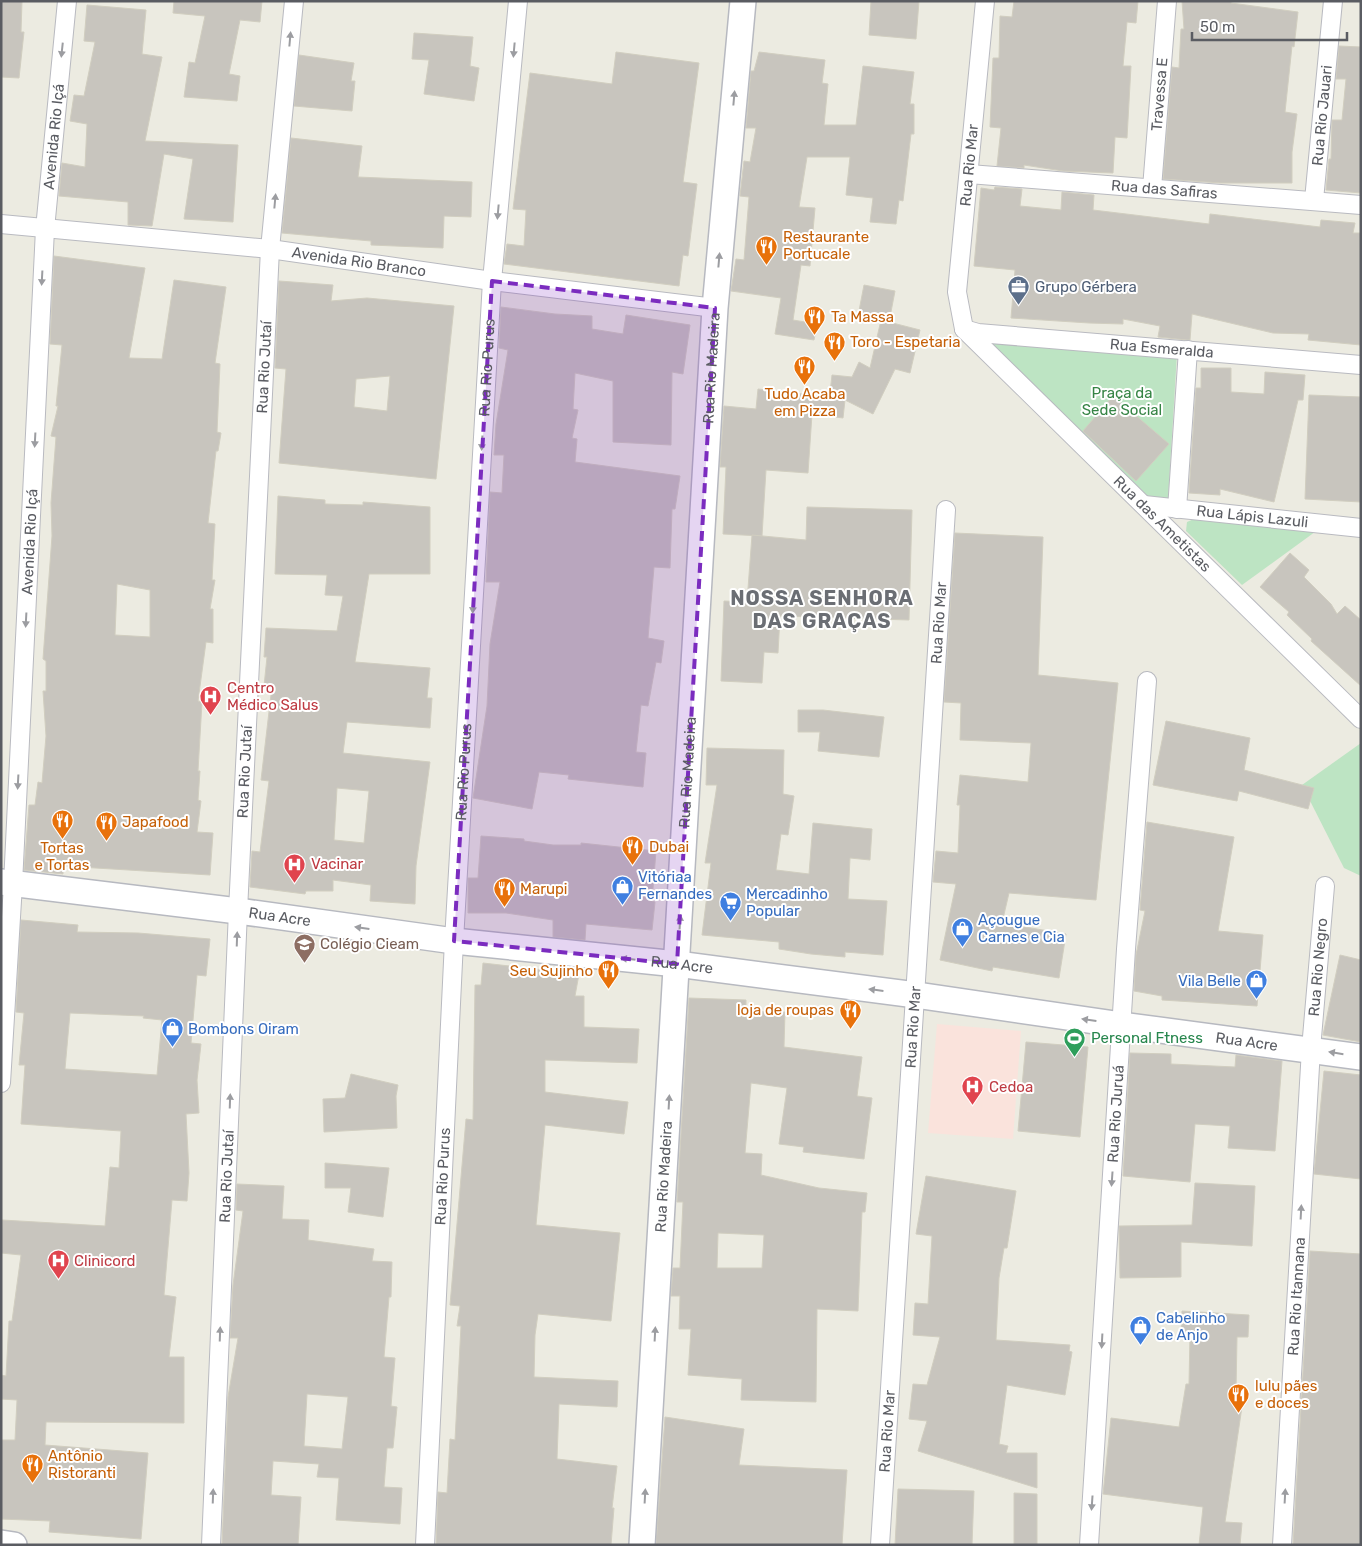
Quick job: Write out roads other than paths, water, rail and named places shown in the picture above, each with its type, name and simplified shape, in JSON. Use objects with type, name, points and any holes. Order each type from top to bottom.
[{"type":"street","name":"Avenida Rio Içá","points":[[1,1082],[7,883],[45,229],[67,1]]},
{"type":"street","name":"Rua Rio Jutaí","points":[[211,1545],[238,910],[270,249],[294,1]]},
{"type":"street","name":"Rua Rio Purus","points":[[425,1545],[454,941],[492,281],[518,1]]},
{"type":"street","name":"Rua Rio Madeira","points":[[642,1545],[715,308],[743,1]]},
{"type":"street","name":"Rua Rio Mar","points":[[964,329],[957,292],[985,1]]},
{"type":"street","name":"Travessa E","points":[[1152,188],[1167,1]]},
{"type":"street","name":"Rua Rio Jauari","points":[[1314,200],[1333,1]]},
{"type":"street","name":"Rua das Safiras","points":[[969,174],[1361,205]]},
{"type":"street","name":"Avenida Rio Branco","points":[[1,224],[270,249],[492,281],[715,308]]},
{"type":"street","name":"Rua Esmeralda","points":[[964,329],[978,334],[1361,365]]},
{"type":"street","name":"Rua das Ametistas","points":[[964,329],[1361,718]]},
{"type":"street","points":[[1177,509],[1188,350]]},
{"type":"street","name":"Rua Lápis Lazuli","points":[[1144,505],[1361,528]]},
{"type":"street","name":"Rua Rio Mar","points":[[880,1545],[946,510]]},
{"type":"street","name":"Rua Rio Juruá","points":[[1089,1545],[1126,949],[1147,681]]},
{"type":"street","name":"Rua Acre","points":[[7,883],[238,910],[454,941],[677,964],[1361,1057]]},
{"type":"street","name":"Rua Rio Negro","points":[[1311,1049],[1325,886]]},
{"type":"street","name":"Rua Rio Itannana","points":[[1282,1545],[1311,1049]]},
{"type":"street","points":[[1,1543],[14,1545]]},
{"type":"place","name":"Restaurante Portucale","points":[[767,265]]},
{"type":"place","name":"Grupo Gérbera","points":[[1019,306]]},
{"type":"place","name":"Ta Massa","points":[[815,336]]},
{"type":"place","name":"Toro - Espetaria","points":[[834,361]]},
{"type":"place","name":"Tudo Acaba em Pizza","points":[[805,385]]},
{"type":"place","name":"Centro Médico Salus","points":[[211,716]]},
{"type":"place","name":"Tortas e Tortas","points":[[62,839]]},
{"type":"place","name":"Japafood","points":[[106,841]]},
{"type":"place","name":"Dubai","points":[[633,866]]},
{"type":"place","name":"Vacinar","points":[[295,883]]},
{"type":"place","name":"Vitóriaa Fernandes","points":[[622,905]]},
{"type":"place","name":"Marupi","points":[[504,908]]},
{"type":"place","name":"Mercadinho Popular","points":[[730,922]]},
{"type":"place","name":"Açougue Carnes e Cia","points":[[962,948]]},
{"type":"place","name":"Colégio Cieam","points":[[304,963]]},
{"type":"place","name":"Seu Sujinho","points":[[609,990]]},
{"type":"place","name":"Vila Belle","points":[[1257,1000]]},
{"type":"place","name":"loja de roupas","points":[[850,1029]]},
{"type":"place","name":"Bombons Oiram","points":[[172,1048]]},
{"type":"place","name":"Personal Ftness","points":[[1075,1057]]},
{"type":"place","name":"Cedoa","points":[[973,1106]]},
{"type":"place","name":"Clinicord","points":[[58,1280]]},
{"type":"place","name":"Cabelinho de Anjo","points":[[1140,1346]]},
{"type":"place","name":"lulu pães e doces","points":[[1239,1414]]},
{"type":"place","name":"Antônio Ristoranti","points":[[32,1484]]},
{"type":"district","name":"NOSSA SENHORA DAS GRAÇAS","points":[[822,610]]},
{"type":"park label","name":"Praça da Sede Social","points":[[1122,402]]}]
